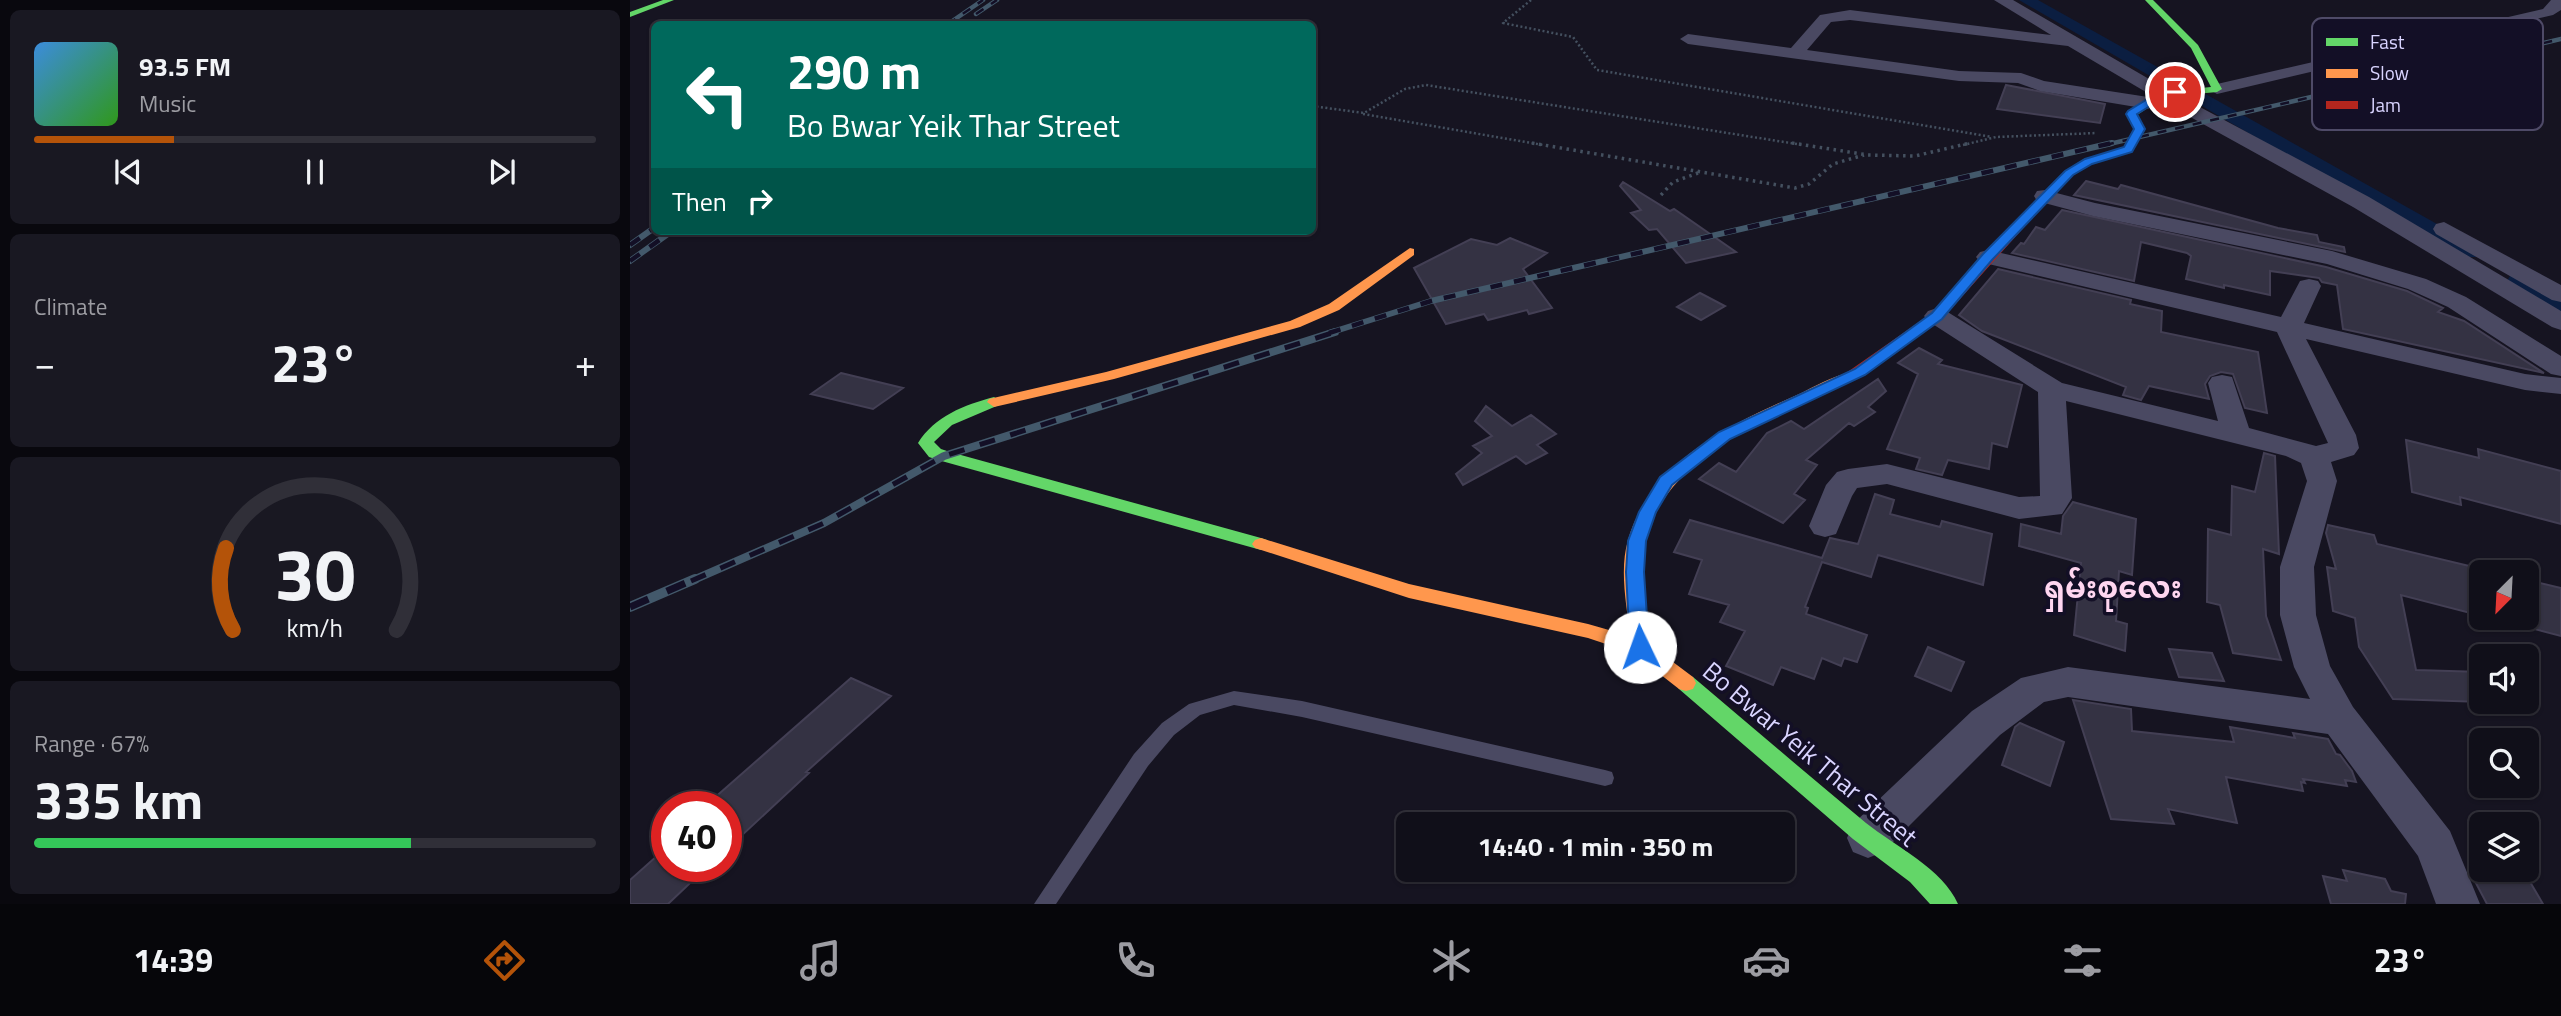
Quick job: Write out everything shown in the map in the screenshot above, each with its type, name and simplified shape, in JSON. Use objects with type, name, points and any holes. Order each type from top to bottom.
[{"type":"street","points":[[630,15],[663,0]]},
{"type":"street","points":[[2002,0],[2078,43],[2180,93],[2561,295]]},
{"type":"street","points":[[2149,0],[2195,47],[2180,93]]},
{"type":"street","points":[[2521,18],[2548,12],[2557,6],[2559,0]]},
{"type":"street","points":[[1794,55],[1826,18],[1850,15],[1975,43],[2078,43]]},
{"type":"street","points":[[1688,39],[1959,76],[2021,78],[2040,86],[2180,93],[2561,322]]},
{"type":"street","points":[[1959,76],[1975,43]]},
{"type":"street","points":[[1410,252],[1334,307],[1295,324],[1109,376],[994,402],[961,414],[933,429],[926,443],[936,453],[944,456],[1242,538],[1409,591],[1588,631],[1640,647],[1635,572],[1637,541],[1648,512],[1666,481],[1725,435],[1851,377],[1937,316],[1988,257],[2069,173],[2088,162],[2128,149],[2140,129],[2132,114],[2180,93],[2312,64]]},
{"type":"street","points":[[2045,196],[2114,214],[2332,258],[2393,276],[2457,302],[2561,368]]},
{"type":"street","points":[[1988,257],[2288,329],[2525,382],[2561,386]]},
{"type":"street","points":[[2288,329],[2309,286]]},
{"type":"street","points":[[1937,316],[2052,389],[2295,449],[2314,457],[2344,448],[2341,435],[2288,329]]},
{"type":"street","points":[[2222,383],[2236,435]]},
{"type":"street","points":[[1825,526],[1838,493],[1848,479],[1887,474],[2019,508],[2051,506],[2056,498],[2052,389]]},
{"type":"street","points":[[2314,457],[2322,481],[2297,567],[2298,615],[2312,667],[2339,719],[2435,845],[2458,904]]},
{"type":"street","name":"Bo Bwar Yeik Thar Street","points":[[1640,647],[1868,838],[1934,886],[1946,904]]},
{"type":"street","points":[[1868,838],[1986,723],[2035,689],[2068,682],[2339,719]]},
{"type":"lane","points":[[1044,904],[1141,760],[1168,729],[1195,709],[1234,698],[1302,709],[1605,778]]},
{"type":"path","points":[[1531,0],[1503,23],[1573,37],[1597,70],[1996,137]]},
{"type":"path","points":[[1355,113],[1372,111],[1404,87],[1426,85],[1868,155],[1915,156],[1996,137],[2140,129]]},
{"type":"path","points":[[1316,107],[1795,188],[1809,184],[1833,164],[1868,155]]},
{"type":"path","points":[[1661,195],[1673,182],[1699,172]]},
{"type":"building","points":[[2006,85],[2105,104],[2100,123],[1997,109]]},
{"type":"building","points":[[2086,181],[2118,189],[2121,185],[2278,228],[2317,235],[2319,242],[2344,247],[2345,252],[2074,195]]},
{"type":"building","points":[[1623,182],[1670,211],[1674,209],[1736,252],[1686,263],[1657,229],[1649,230],[1631,213],[1641,210],[1620,186]]},
{"type":"building","points":[[2062,210],[2326,267],[2407,291],[2443,308],[2438,312],[2464,321],[2544,373],[2343,329],[2337,285],[2322,282],[2319,278],[2270,271],[2270,295],[2224,285],[2224,288],[2186,279],[2191,256],[2187,253],[2141,242],[2134,281],[2012,253],[2021,243],[2024,244],[2036,227],[2045,230]]},
{"type":"building","points":[[1510,238],[1547,253],[1523,269],[1552,308],[1529,314],[1527,310],[1488,320],[1484,314],[1446,324],[1414,268],[1471,239],[1497,245]]},
{"type":"building","points":[[1998,269],[2131,300],[2130,304],[2162,311],[2161,332],[2258,352],[2267,413],[2245,408],[2233,374],[2221,372],[2210,376],[2205,384],[2209,399],[2149,386],[2141,400],[2123,395],[2126,387],[1982,331],[1959,315]]},
{"type":"building","points":[[1700,293],[1725,306],[1701,320],[1677,307]]},
{"type":"building","points":[[1919,348],[1942,360],[1938,364],[2022,385],[2007,447],[1992,443],[1989,469],[1948,460],[1942,475],[1916,469],[1920,458],[1887,449],[1918,374],[1898,363]]},
{"type":"building","points":[[841,373],[903,388],[873,409],[811,394]]},
{"type":"building","points":[[1878,379],[1886,391],[1868,407],[1875,412],[1854,426],[1849,423],[1806,460],[1817,465],[1794,494],[1805,500],[1783,523],[1699,479],[1719,463],[1736,472],[1767,433],[1791,421],[1804,429]]},
{"type":"building","points":[[1486,406],[1512,426],[1531,415],[1556,434],[1537,445],[1547,453],[1526,464],[1516,456],[1463,485],[1456,474],[1482,453],[1473,446],[1492,436],[1475,421]]},
{"type":"building","points":[[2406,440],[2479,458],[2478,449],[2561,471],[2561,524],[2460,497],[2461,505],[2412,492]]},
{"type":"building","points":[[2264,453],[2275,456],[2279,554],[2263,549],[2266,616],[2281,660],[2233,653],[2220,605],[2207,602],[2208,529],[2231,535],[2232,486],[2255,492]]},
{"type":"building","points":[[1875,494],[1894,500],[1890,514],[1940,527],[1942,521],[1992,534],[1983,585],[1878,555],[1871,577],[1822,562],[1805,607],[1808,608],[1806,614],[1867,635],[1857,662],[1844,658],[1841,666],[1822,658],[1814,679],[1781,667],[1773,685],[1726,666],[1745,631],[1720,622],[1729,605],[1689,594],[1702,560],[1674,552],[1690,520],[1822,558],[1830,538],[1858,544]]},
{"type":"building","points":[[2073,502],[2136,519],[2132,575],[2119,571],[2116,621],[2127,624],[2125,651],[2074,635],[2081,563],[2019,546],[2021,524],[2061,534],[2063,516]]},
{"type":"building","points":[[2328,525],[2374,535],[2377,544],[2469,566],[2469,613],[2401,595],[2416,670],[2469,672],[2469,702],[2393,699],[2359,647],[2355,618],[2333,611],[2327,567],[2336,569],[2326,533]]},
{"type":"building","points":[[2539,583],[2561,588],[2561,636],[2538,630]]},
{"type":"building","points":[[1928,647],[1964,662],[1951,691],[1915,676]]},
{"type":"building","points":[[2169,649],[2212,653],[2224,681],[2179,677]]},
{"type":"building","points":[[851,678],[891,696],[806,772],[809,773],[742,835],[742,791],[722,791]]},
{"type":"building","points":[[2073,700],[2131,709],[2132,731],[2234,742],[2230,727],[2295,738],[2293,733],[2328,739],[2336,754],[2340,755],[2352,771],[2356,782],[2345,780],[2347,786],[2303,779],[2303,791],[2226,777],[2237,823],[2168,809],[2174,824],[2111,819]]},
{"type":"building","points":[[2020,723],[2064,742],[2050,786],[2002,765],[2015,727]]},
{"type":"building","points":[[651,861],[651,882],[691,882],[668,904],[630,904],[630,880]]},
{"type":"building","points":[[2343,870],[2385,879],[2391,891],[2406,894],[2405,904],[2331,904],[2323,876],[2347,881]]},
{"type":"building","points":[[2475,882],[2530,882],[2543,904],[2487,904]]},
{"type":"waterway","points":[[2027,0],[2470,252]]},
{"type":"waterway","points":[[2519,281],[2561,305]]},
{"type":"railway","points":[[952,21],[983,0]]},
{"type":"railway","points":[[976,14],[997,0]]},
{"type":"railway","points":[[2543,43],[2561,39]]},
{"type":"railway","points":[[2105,145],[2312,97]]},
{"type":"railway","points":[[1329,333],[1431,301],[2112,143]]},
{"type":"railway","points":[[630,245],[651,230]]},
{"type":"railway","points":[[630,261],[666,235]]},
{"type":"railway","points":[[691,581],[824,523],[944,456],[1335,332]]},
{"type":"railway","points":[[630,607],[695,579]]},
{"type":"traffic: fast","points":[[630,15],[670,0]]},
{"type":"traffic: fast","points":[[2029,215],[2069,173],[2088,161],[2128,149],[2139,129],[2132,114],[2162,94],[2217,89],[2195,47],[2149,0]]},
{"type":"traffic: fast","points":[[994,402],[946,421],[931,434],[926,443],[935,453],[944,456],[1261,544]]},
{"type":"traffic: fast","points":[[1686,683],[1861,832],[1918,874],[1946,904]]},
{"type":"traffic: slow","points":[[994,402],[1109,376],[1295,324],[1334,307],[1410,252]]},
{"type":"traffic: slow","points":[[1686,683],[1640,647],[1634,579],[1635,553],[1637,540],[1650,507],[1670,480],[1695,457],[1724,437],[1756,419],[1851,376]]},
{"type":"traffic: slow","points":[[1261,544],[1409,591],[1588,631],[1640,647]]},
{"type":"traffic: jam","points":[[1851,376],[1937,316],[2029,215]]},
{"type":"district","name":"ရှမ်းစုလေး","points":[[2113,588]]},
{"type":"route","points":[[1640,647],[1635,572],[1637,541],[1648,512],[1666,481],[1725,435],[1841,383],[1937,316],[1988,257],[2069,173],[2088,162],[2128,149],[2140,129],[2132,114],[2162,94],[2175,92]]}]
